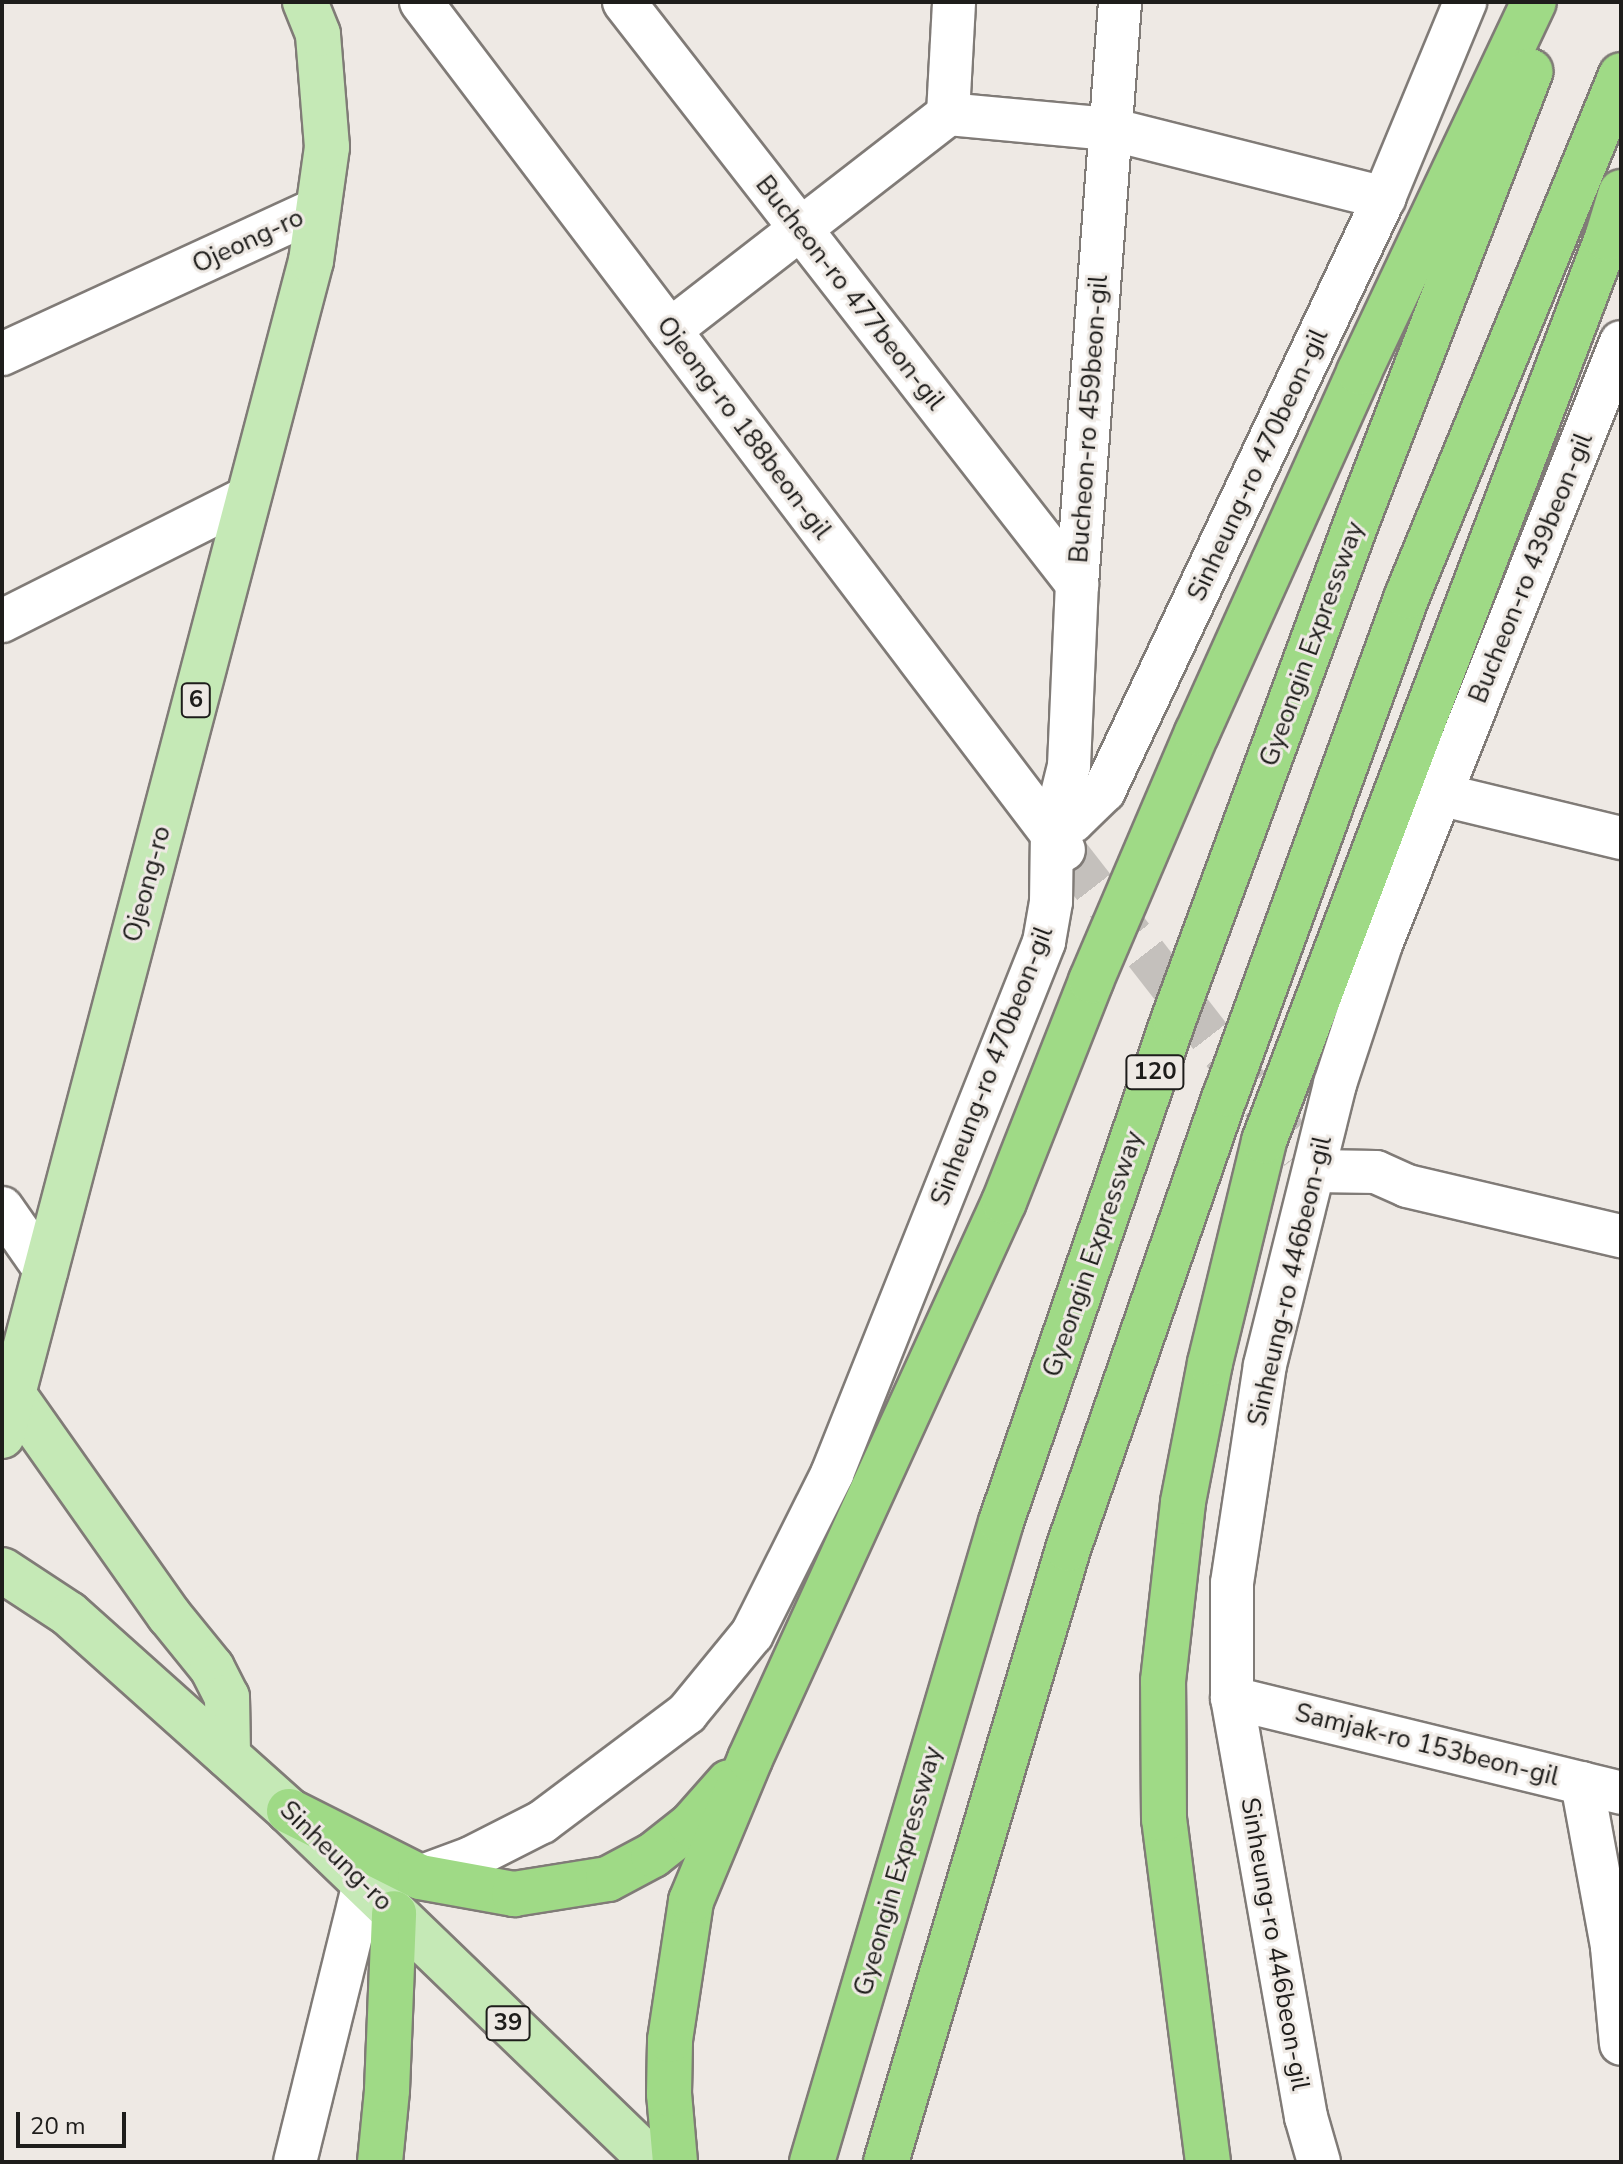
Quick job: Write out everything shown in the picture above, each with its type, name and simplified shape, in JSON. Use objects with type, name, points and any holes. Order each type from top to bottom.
[{"type":"highway","points":[[675,2162],[669,2094],[670,2040],[691,1901],[750,1759],[1004,1202],[1091,981],[1197,733],[1359,372],[1534,2]]},
{"type":"highway","name":"Gyeongin Expressway","points":[[812,2162],[1001,1522],[1174,1018],[1357,521],[1558,2]]},
{"type":"highway","points":[[886,2162],[1068,1549],[1226,1094],[1407,596],[1621,75]]},
{"type":"highway","points":[[1208,2162],[1164,1819],[1163,1681],[1183,1502],[1210,1363],[1264,1141],[1607,238],[1621,192]]},
{"type":"highway","points":[[289,1811],[420,1877],[514,1894],[608,1879],[653,1855],[691,1825],[750,1759]]},
{"type":"highway","points":[[379,1898],[387,2090],[380,2162]]},
{"type":"main road","name":"Ojeong-ro","points":[[2,1436],[311,261],[327,147],[318,34],[305,2]]},
{"type":"main road","points":[[13,1394],[169,1615],[212,1668],[227,1697],[228,1756]]},
{"type":"main road","name":"Sinheung-ro","points":[[2,1570],[69,1614],[289,1811],[653,2162]]},
{"type":"street","name":"Ojeong-ro 188beon-gil","points":[[421,2],[1060,844]]},
{"type":"street","name":"Bucheon-ro 477beon-gil","points":[[624,2],[1077,584]]},
{"type":"street","points":[[948,114],[954,2]]},
{"type":"street","name":"Bucheon-ro 459beon-gil","points":[[1060,844],[1069,766],[1077,584],[1120,2]]},
{"type":"street","name":"Sinheung-ro 470beon-gil","points":[[420,1877],[471,1858],[542,1822],[687,1713],[752,1634],[832,1474],[1044,942],[1060,844],[1073,821],[1104,791],[1384,198],[1465,2]]},
{"type":"street","points":[[670,330],[948,114],[1110,129],[1384,198]]},
{"type":"street","name":"Ojeong-ro","points":[[2,354],[319,208]]},
{"type":"street","name":"Bucheon-ro 439beon-gil","points":[[1439,794],[1604,437],[1621,342]]},
{"type":"street","points":[[2,621],[249,497]]},
{"type":"street","points":[[1439,794],[1621,838]]},
{"type":"street","name":"Sinheung-ro 446beon-gil","points":[[1319,2162],[1306,2117],[1232,1698],[1232,1583],[1265,1365],[1308,1162],[1381,944],[1439,794]]},
{"type":"street","points":[[1308,1162],[1376,1172],[1407,1186],[1621,1236]]},
{"type":"street","points":[[2,1208],[46,1271]]},
{"type":"street","name":"Samjak-ro 153beon-gil","points":[[1232,1698],[1602,1788]]},
{"type":"street","points":[[1602,1788],[1621,2044]]},
{"type":"street","points":[[295,2162],[379,1898]]},
{"type":"tunnel","points":[[1068,854],[1301,1153]]}]
